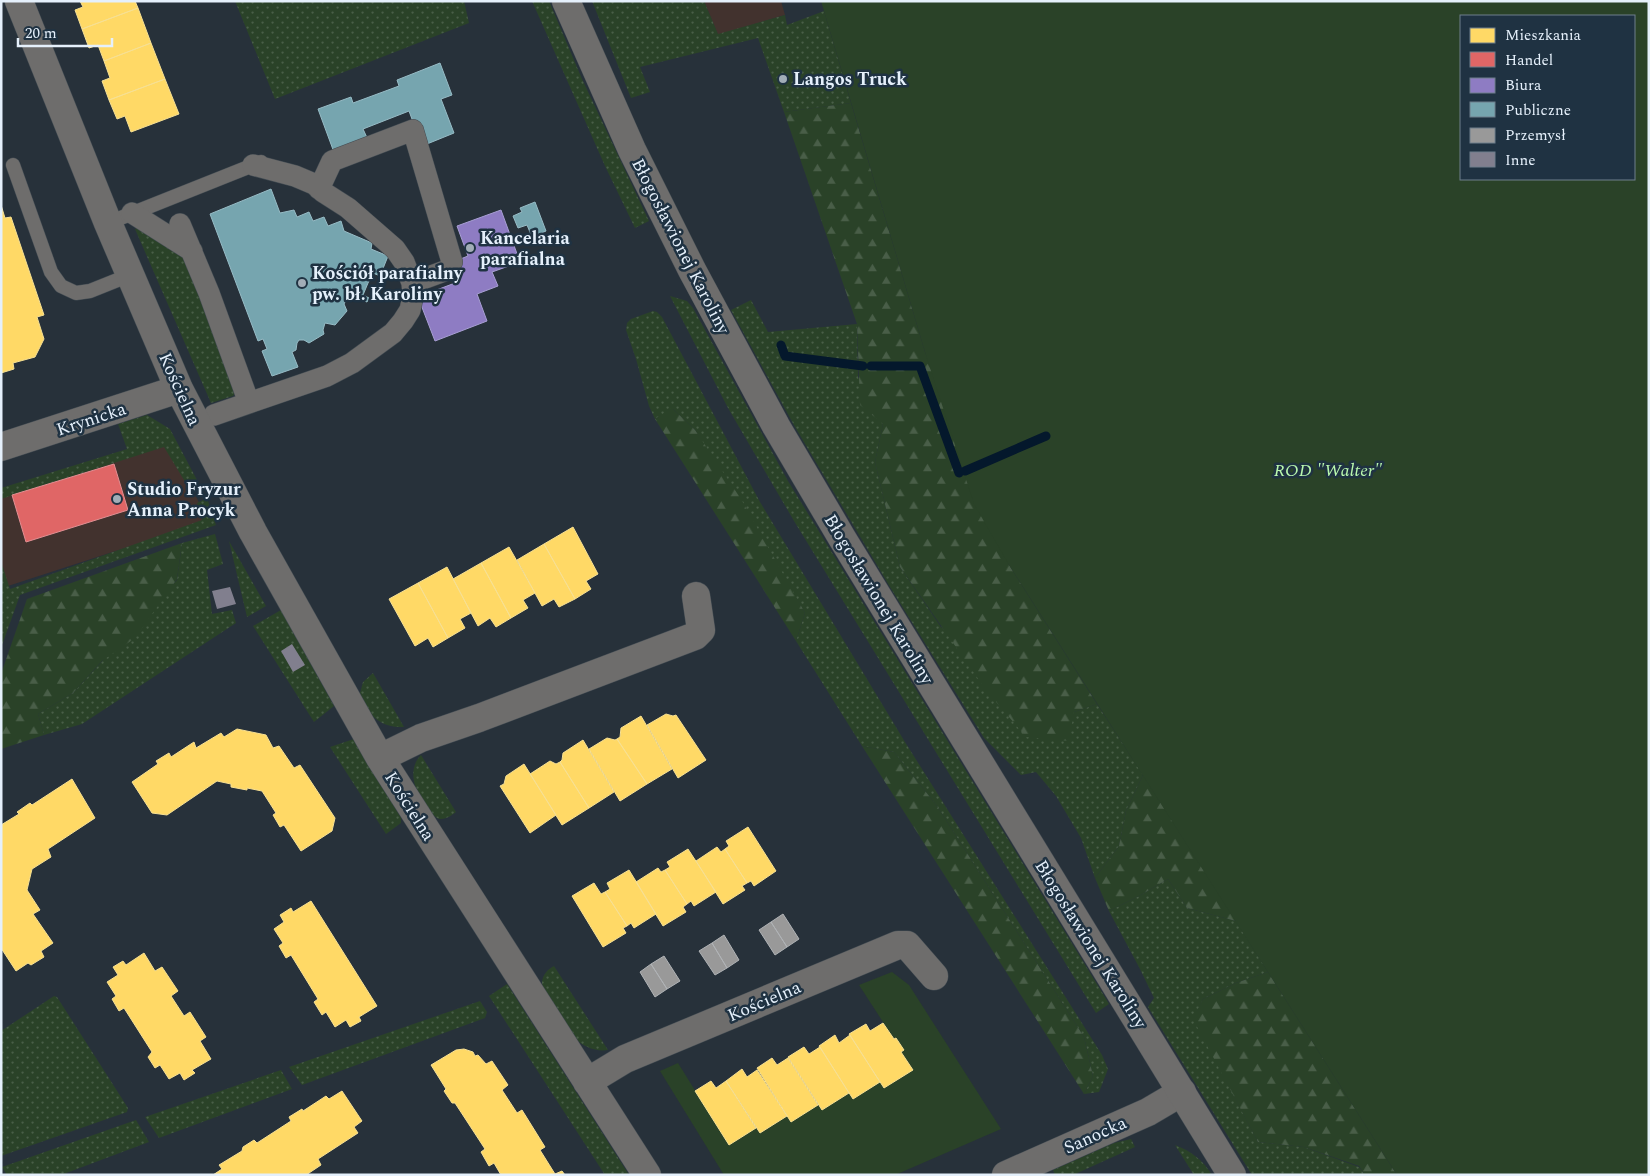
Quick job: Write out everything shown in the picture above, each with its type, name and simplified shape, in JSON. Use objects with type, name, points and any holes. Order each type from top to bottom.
[{"type":"street","name":"Kościelna","points":[[19,1],[120,218],[130,275],[179,389],[252,532],[380,758],[647,1175]]},
{"type":"street","name":"Błogosławionej Karoliny","points":[[566,1],[632,150],[692,270],[776,426],[842,538],[1232,1175]]},
{"type":"street","points":[[319,189],[332,161],[413,130],[451,266],[412,283]]},
{"type":"street","points":[[214,415],[327,376],[352,363],[393,333],[404,321],[410,310],[413,296],[412,283],[404,262],[395,249],[348,208],[314,184],[262,162]]},
{"type":"street","points":[[120,218],[192,250]]},
{"type":"street","points":[[180,224],[192,250],[249,403]]},
{"type":"street","name":"Krynicka","points":[[1,447],[179,389]]},
{"type":"street","name":"Kościelna","points":[[380,758],[421,738],[480,718],[695,636],[701,630],[696,596]]},
{"type":"street","name":"Kościelna","points":[[587,1082],[625,1058],[898,945],[907,945],[934,976]]},
{"type":"street","name":"Sanocka","points":[[1006,1175],[1148,1112],[1182,1092]]},
{"type":"lane","points":[[120,218],[262,162]]},
{"type":"lane","points":[[13,166],[51,272],[61,286],[76,293],[90,291],[130,275]]},
{"type":"shaded area","points":[[704,1],[781,1],[785,15],[718,35]]},
{"type":"shaded area","points":[[170,443],[208,521],[8,586],[1,565],[1,496]]},
{"type":"green space","points":[[235,1],[464,1],[469,23],[275,99]]},
{"type":"green space","points":[[532,1],[549,1],[582,79],[649,221],[635,228],[605,166]]},
{"type":"green space","points":[[592,1],[704,1],[718,34],[785,15],[787,25],[824,11],[851,103],[784,112],[758,38],[640,67],[650,92],[631,98]]},
{"type":"green space","name":"ROD \"Walter\"","points":[[821,1],[1649,1],[1649,1175],[1397,1175],[1009,565],[974,504],[925,352]]},
{"type":"green space","points":[[851,103],[925,352],[1009,565],[1097,704],[1074,712],[1069,741],[1026,737],[986,690],[900,567],[875,462],[883,424],[860,405],[857,324],[784,112]]},
{"type":"green space","points":[[143,225],[182,250],[236,392],[233,396],[211,403],[135,229]]},
{"type":"green space","points":[[670,296],[687,301],[693,308],[788,481],[1109,1004],[1096,1013],[794,521],[728,408]]},
{"type":"green space","points":[[751,300],[768,332],[857,324],[858,377],[883,424],[875,462],[900,567],[941,627],[1074,712],[1097,704],[1143,775],[1126,811],[1119,846],[1095,878],[1081,838],[1056,796],[1036,772],[1021,775],[984,738],[890,587],[795,427],[731,310]]},
{"type":"green space","points":[[653,311],[662,317],[760,502],[905,742],[1102,1055],[1108,1069],[1099,1092],[1084,1094],[1093,1076],[1084,1037],[937,806],[894,752],[862,746],[796,641],[805,613],[695,430],[673,409],[655,419],[649,406],[626,330],[627,323],[631,319]]},
{"type":"green space","points":[[672,408],[695,430],[741,499],[805,613],[796,641],[655,419]]},
{"type":"green space","points":[[147,415],[170,429],[197,480],[187,485],[164,447],[1,499],[1,488],[127,449],[118,424]]},
{"type":"green space","points":[[207,498],[216,525],[20,595],[1,648],[1,561],[10,589],[202,520],[197,503]]},
{"type":"green space","points":[[215,534],[223,564],[207,570],[212,614],[232,610],[236,623],[82,724],[44,735],[38,714],[73,693],[177,580],[182,543]]},
{"type":"green space","points":[[229,541],[266,606],[247,617]]},
{"type":"green space","points":[[182,543],[177,579],[135,638],[102,661],[73,693],[38,714],[44,735],[1,749],[1,674],[27,599]]},
{"type":"green space","points":[[281,610],[334,706],[314,722],[253,626]]},
{"type":"green space","points":[[373,673],[404,727],[396,727],[381,722],[366,708],[360,693],[363,682]]},
{"type":"green space","points":[[354,739],[401,818],[401,823],[386,834],[330,747]]},
{"type":"green space","points":[[862,746],[894,752],[937,806],[1084,1037],[1093,1076],[1084,1094]]},
{"type":"green space","points":[[421,755],[456,812],[447,818],[441,819],[433,815],[417,791],[413,771]]},
{"type":"green space","points":[[1143,775],[1236,921],[1187,908],[1168,879],[1109,911],[1095,878],[1119,846],[1126,811]]},
{"type":"green space","points":[[1168,879],[1187,908],[1236,921],[1268,972],[1236,983],[1203,999],[1194,1019],[1258,1142],[1304,1147],[1359,1167],[1365,1175],[1252,1175],[1148,1007],[1154,998],[1109,911]]},
{"type":"green space","points":[[554,966],[608,1050],[594,1049],[578,1041],[556,1010],[542,982],[546,972]]},
{"type":"green space","points":[[892,972],[909,985],[1001,1129],[895,1175],[724,1175],[660,1071],[678,1063],[729,1145],[756,1128],[761,1133],[787,1116],[791,1122],[818,1105],[822,1110],[849,1093],[853,1099],[880,1082],[884,1088],[913,1070],[901,1052],[903,1050],[896,1038],[894,1039],[859,985]]},
{"type":"green space","points":[[1268,972],[1397,1175],[1365,1175],[1359,1166],[1304,1147],[1258,1142],[1193,1019],[1203,999],[1236,983]]},
{"type":"green space","points":[[507,984],[629,1175],[605,1175],[489,996]]},
{"type":"green space","points":[[54,996],[57,997],[128,1108],[127,1112],[1,1156],[1,1031]]},
{"type":"green space","points":[[480,1001],[487,1012],[485,1018],[302,1085],[289,1067]]},
{"type":"green space","points":[[281,1070],[292,1089],[159,1138],[145,1117]]},
{"type":"green space","points":[[136,1120],[149,1142],[61,1175],[7,1175],[2,1167]]},
{"type":"green space","points":[[1131,1139],[1135,1147],[1073,1175],[1055,1175],[1053,1170],[1114,1143]]},
{"type":"green space","points":[[1175,1145],[1196,1157],[1212,1175],[1194,1175]]},
{"type":"building: Mieszkania","points":[[80,1],[135,1],[138,8],[82,29],[75,10],[83,7]]},
{"type":"building: Mieszkania","points":[[138,8],[151,43],[104,61],[98,45],[89,48],[82,29]]},
{"type":"building: Mieszkania","points":[[151,43],[165,79],[109,100],[102,81],[110,78],[104,61]]},
{"type":"building: Mieszkania","points":[[165,79],[179,114],[131,132],[125,116],[117,119],[109,100]]},
{"type":"building: Mieszkania","points":[[1,205],[5,218],[11,217],[44,315],[37,317],[44,339],[35,357],[13,363],[14,369],[1,373]]},
{"type":"building: Mieszkania","points":[[573,527],[598,574],[586,581],[591,589],[575,599],[544,544]]},
{"type":"building: Mieszkania","points":[[544,544],[575,599],[559,607],[554,599],[542,606],[517,560]]},
{"type":"building: Mieszkania","points":[[509,547],[535,593],[523,600],[528,608],[511,618],[481,563]]},
{"type":"building: Mieszkania","points":[[481,563],[511,618],[496,627],[490,618],[478,626],[453,579]]},
{"type":"building: Mieszkania","points":[[447,567],[471,613],[460,619],[465,628],[448,638],[418,583]]},
{"type":"building: Mieszkania","points":[[418,583],[448,638],[433,647],[428,638],[415,646],[389,599]]},
{"type":"building: Mieszkania","points":[[666,714],[676,715],[706,760],[678,778],[647,725]]},
{"type":"building: Mieszkania","points":[[641,716],[672,769],[647,784],[617,739],[620,737],[621,728]]},
{"type":"building: Mieszkania","points":[[237,729],[266,735],[273,748],[279,746],[294,768],[300,765],[335,818],[332,831],[301,851],[284,825],[280,827],[273,815],[276,813],[262,791],[231,787],[231,784],[217,781],[167,815],[152,813],[132,782],[158,764],[156,761],[169,753],[171,757],[194,742],[196,748],[221,733],[224,737]]},
{"type":"building: Mieszkania","points":[[607,738],[617,739],[647,784],[620,801],[589,749]]},
{"type":"building: Mieszkania","points":[[583,740],[614,792],[589,808],[560,762],[563,753]]},
{"type":"building: Mieszkania","points":[[550,761],[556,764],[560,762],[589,808],[562,825],[530,774]]},
{"type":"building: Mieszkania","points":[[524,764],[556,815],[530,833],[500,786],[504,784],[506,776]]},
{"type":"building: Mieszkania","points":[[72,779],[95,818],[48,849],[51,857],[32,869],[27,890],[40,910],[33,914],[53,943],[41,951],[44,957],[31,965],[28,963],[16,971],[1,948],[1,825],[19,814],[17,812],[30,803],[32,805]]},
{"type":"building: Mieszkania","points":[[748,827],[776,871],[754,886],[751,881],[747,883],[725,849],[729,846],[726,841]]},
{"type":"building: Mieszkania","points":[[717,847],[721,852],[725,849],[747,883],[742,886],[745,890],[723,904],[696,861]]},
{"type":"building: Mieszkania","points":[[688,849],[716,892],[694,906],[691,901],[687,904],[665,870],[670,867],[667,862]]},
{"type":"building: Mieszkania","points":[[658,868],[661,872],[665,870],[687,904],[683,907],[686,912],[663,926],[636,882]]},
{"type":"building: Mieszkania","points":[[629,870],[656,914],[634,928],[631,923],[627,926],[605,892],[610,889],[607,883]]},
{"type":"building: Mieszkania","points":[[594,883],[601,894],[605,892],[627,926],[623,928],[626,933],[603,947],[572,896]]},
{"type":"building: Mieszkania","points":[[311,901],[377,1006],[359,1017],[361,1021],[350,1027],[346,1020],[335,1027],[326,1012],[322,1015],[314,1002],[318,999],[291,955],[286,958],[279,946],[283,943],[274,929],[284,922],[280,915],[291,908],[293,912]]},
{"type":"building: Mieszkania","points":[[144,953],[155,971],[162,967],[178,991],[171,996],[184,1016],[190,1012],[206,1037],[200,1041],[211,1059],[192,1070],[195,1073],[184,1080],[180,1073],[169,1079],[160,1065],[155,1068],[148,1057],[152,1052],[124,1008],[119,1011],[112,999],[116,996],[107,982],[118,975],[113,967],[123,961],[126,965]]},
{"type":"building: Mieszkania","points":[[883,1023],[904,1050],[901,1052],[913,1070],[884,1088],[849,1034],[866,1024],[870,1031]]},
{"type":"building: Mieszkania","points":[[835,1035],[839,1043],[850,1035],[880,1082],[853,1099],[819,1046]]},
{"type":"building: Mieszkania","points":[[804,1047],[809,1054],[820,1047],[849,1093],[822,1110],[788,1057]]},
{"type":"building: Mieszkania","points":[[464,1049],[473,1052],[475,1056],[478,1055],[486,1064],[492,1061],[508,1085],[502,1090],[517,1113],[522,1110],[545,1147],[540,1150],[555,1174],[562,1171],[565,1175],[501,1175],[494,1163],[489,1166],[481,1152],[485,1149],[455,1103],[452,1103],[444,1091],[446,1089],[431,1065],[456,1050]]},
{"type":"building: Mieszkania","points":[[772,1058],[777,1065],[788,1058],[818,1105],[791,1122],[757,1068]]},
{"type":"building: Mieszkania","points":[[742,1069],[747,1077],[757,1070],[787,1116],[760,1133],[726,1081]]},
{"type":"building: Mieszkania","points":[[711,1081],[716,1088],[726,1081],[756,1128],[729,1145],[695,1091]]},
{"type":"building: Mieszkania","points":[[342,1091],[362,1121],[354,1127],[358,1133],[318,1159],[321,1165],[306,1175],[213,1175],[222,1169],[219,1165],[242,1151],[243,1147],[254,1140],[257,1143],[291,1121],[289,1117],[302,1109],[303,1111],[326,1096],[329,1099]]},
{"type":"building: Handel","points":[[114,464],[128,510],[26,542],[12,495]]},
{"type":"building: Biura","points":[[501,210],[520,262],[492,272],[498,286],[477,294],[487,321],[435,341],[418,297],[455,283],[448,264],[468,256],[457,226]]},
{"type":"building: Publiczne","points":[[440,63],[452,95],[441,99],[454,133],[422,146],[409,111],[363,129],[369,142],[335,155],[318,109],[351,97],[353,103],[399,86],[397,80]]},
{"type":"building: Publiczne","name":"Kościół parafialny pw. bł. Karoliny","points":[[271,189],[280,213],[294,210],[297,217],[309,212],[313,221],[324,217],[328,226],[341,221],[344,231],[372,243],[371,249],[388,256],[380,276],[373,273],[368,283],[363,295],[369,298],[367,302],[354,297],[347,298],[344,304],[347,311],[335,325],[325,323],[324,334],[309,343],[299,340],[296,350],[292,352],[298,367],[272,376],[262,351],[267,349],[263,339],[258,341],[210,214]]},
{"type":"building: Publiczne","points":[[535,202],[546,231],[532,237],[527,225],[518,228],[513,216],[522,212],[520,208]]},
{"type":"building: Przemysł","points":[[783,914],[799,939],[787,947],[771,922]]},
{"type":"building: Przemysł","points":[[771,922],[787,947],[775,955],[759,930]]},
{"type":"building: Przemysł","points":[[724,935],[739,960],[727,968],[712,943]]},
{"type":"building: Przemysł","points":[[712,943],[727,968],[715,975],[699,951]]},
{"type":"building: Przemysł","points":[[664,956],[680,981],[667,989],[651,964]]},
{"type":"building: Przemysł","points":[[651,964],[667,989],[655,997],[640,972]]},
{"type":"building: Inne","points":[[230,587],[236,604],[217,609],[212,591]]},
{"type":"building: Inne","points":[[292,644],[305,665],[293,672],[281,651]]},
{"type":"waterway","points":[[781,345],[785,356],[863,366]]},
{"type":"waterway","points":[[871,366],[920,366],[959,473]]},
{"type":"waterway","points":[[965,471],[1046,436]]},
{"type":"place","name":"Langos Truck","points":[[783,79]]},
{"type":"place","name":"Kancelaria parafialna","points":[[470,248]]},
{"type":"place","name":"Kościół parafialny pw. bł. Karoliny","points":[[302,283]]},
{"type":"place","name":"Studio Fryzur Anna Procyk","points":[[117,499]]}]
